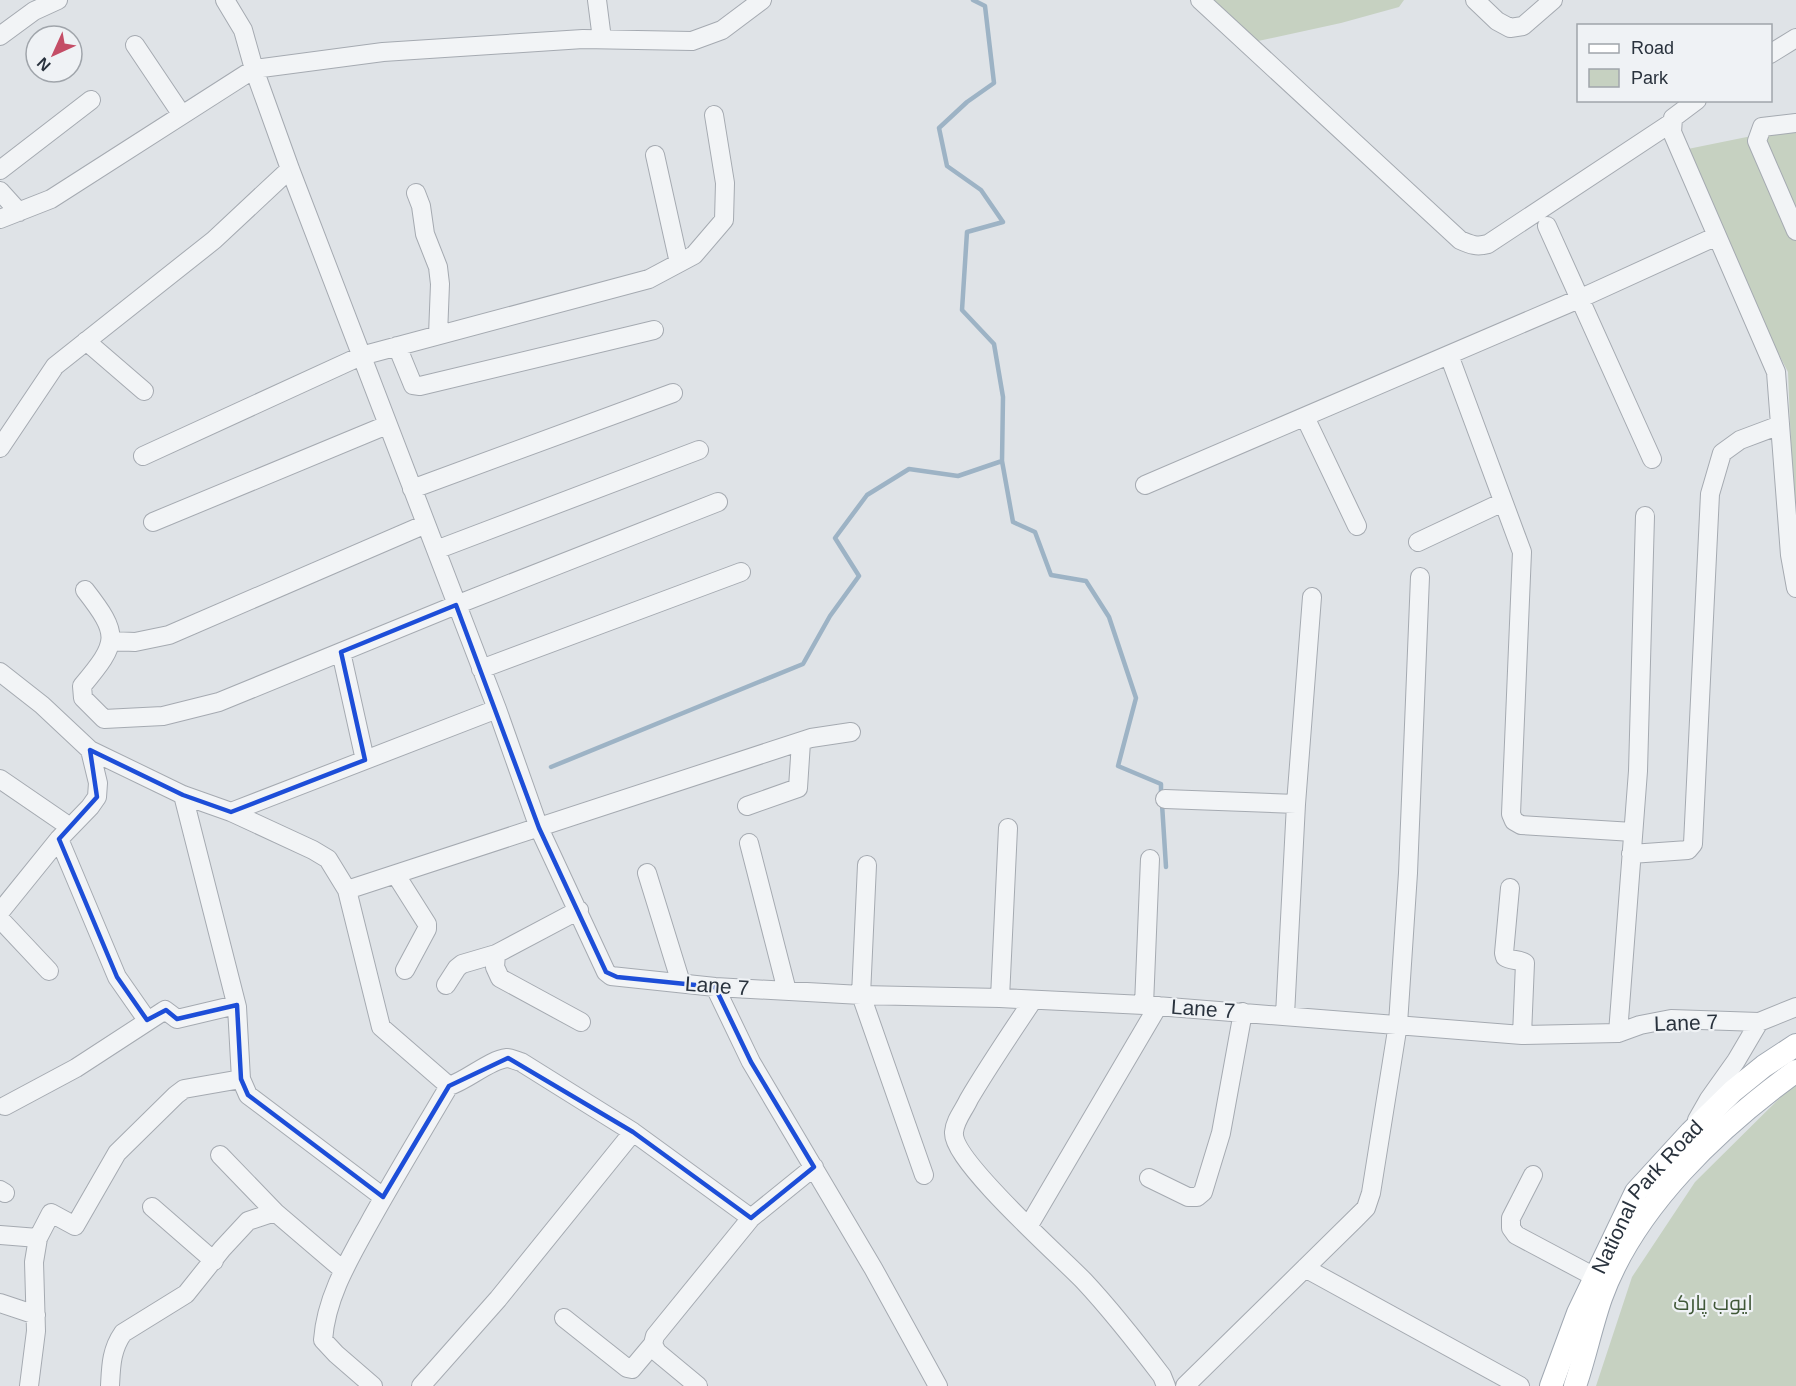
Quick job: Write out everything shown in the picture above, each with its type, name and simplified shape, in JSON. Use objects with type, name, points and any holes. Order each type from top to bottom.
[{"type":"main road","name":"National Park Road","points":[[1575,1386],[1594,1277],[1636,1192],[1690,1132],[1756,1072],[1796,1045]]},
{"type":"main road","name":"National Park Road","points":[[1551,1386],[1587,1316],[1602,1297],[1638,1228],[1662,1194],[1711,1139],[1796,1071]]},
{"type":"street","points":[[0,36],[34,11],[58,0]]},
{"type":"street","points":[[225,0],[243,30],[254,69],[290,169],[497,709],[540,828],[579,910],[496,954],[462,964],[446,985]]},
{"type":"street","points":[[597,0],[602,39]]},
{"type":"street","points":[[0,219],[51,199],[254,69],[383,52],[602,39],[692,41],[722,30],[762,0]]},
{"type":"street","points":[[1200,0],[1460,240],[1472,246],[1479,247],[1488,244],[1671,123]]},
{"type":"street","points":[[1475,0],[1497,21],[1510,28],[1523,26],[1553,0]]},
{"type":"street","points":[[1772,53],[1796,38]]},
{"type":"street","points":[[135,45],[182,115]]},
{"type":"street","points":[[0,170],[91,100]]},
{"type":"street","points":[[1694,102],[1672,118],[1672,132],[1776,372],[1792,526],[1790,555],[1796,588]]},
{"type":"street","points":[[143,456],[361,356],[649,279],[694,255],[724,220],[725,183],[714,115]]},
{"type":"street","points":[[1796,123],[1762,127],[1757,141],[1796,231]]},
{"type":"street","points":[[655,155],[679,263]]},
{"type":"street","points":[[0,448],[55,366],[214,240],[290,169]]},
{"type":"street","points":[[0,191],[18,212]]},
{"type":"street","points":[[416,193],[421,206],[425,234],[438,267],[440,284],[438,335]]},
{"type":"street","points":[[1547,226],[1652,459]]},
{"type":"street","points":[[1145,485],[1579,299],[1717,236]]},
{"type":"street","points":[[397,346],[413,385],[420,386],[654,330]]},
{"type":"street","points":[[86,341],[144,391]]},
{"type":"street","points":[[1449,355],[1522,552],[1511,814],[1514,821],[1521,825],[1633,832]]},
{"type":"street","points":[[412,489],[673,393]]},
{"type":"street","points":[[1305,417],[1357,526]]},
{"type":"street","points":[[153,522],[387,425]]},
{"type":"street","points":[[1631,854],[1688,850],[1693,844],[1710,494],[1722,453],[1740,440],[1780,425]]},
{"type":"street","points":[[436,550],[699,450]]},
{"type":"street","points":[[85,590],[109,622],[111,641],[98,665],[82,686],[83,698],[104,719],[163,716],[219,702],[456,604],[718,502]]},
{"type":"street","points":[[1418,542],[1503,502]]},
{"type":"street","points":[[1618,1033],[1638,771],[1645,516]]},
{"type":"street","points":[[111,641],[135,642],[169,635],[426,524]]},
{"type":"street","points":[[481,669],[741,572]]},
{"type":"street","points":[[1185,1386],[1366,1208],[1371,1193],[1398,1024],[1408,873],[1420,577]]},
{"type":"street","points":[[1285,1015],[1296,804],[1312,597]]},
{"type":"street","points":[[341,652],[365,760]]},
{"type":"street","points":[[0,672],[42,705],[90,750],[183,795],[231,812],[314,850],[328,859],[347,890],[381,1027],[449,1086]]},
{"type":"street","points":[[231,812],[497,709]]},
{"type":"street","points":[[347,890],[801,742],[851,732]]},
{"type":"street","points":[[747,806],[798,788],[801,742]]},
{"type":"street","points":[[0,912],[64,833],[97,797],[98,783],[90,750]]},
{"type":"street","points":[[1,783],[64,833],[117,977],[147,1020]]},
{"type":"street","points":[[183,795],[236,1005],[241,1079],[248,1095],[383,1197]]},
{"type":"street","points":[[1165,799],[1296,804]]},
{"type":"street","points":[[1000,998],[1008,828]]},
{"type":"street","points":[[749,843],[787,991]]},
{"type":"street","points":[[1028,1227],[1151,1005],[1150,859]]},
{"type":"street","points":[[867,865],[861,995],[924,1175]]},
{"type":"street","points":[[647,873],[681,983]]},
{"type":"street","points":[[396,875],[427,924],[427,929],[405,970]]},
{"type":"street","points":[[1510,888],[1504,953],[1508,959],[1521,960],[1525,963],[1522,1035]]},
{"type":"street","name":"Lane 7","points":[[579,910],[606,972],[618,977],[715,987],[861,995],[1151,1005],[1522,1035],[1618,1033],[1640,1025],[1671,1019],[1759,1022],[1796,1007]]},
{"type":"street","points":[[0,919],[49,971]]},
{"type":"street","points":[[496,954],[495,967],[500,978],[581,1022]]},
{"type":"street","points":[[715,987],[752,1062],[873,1268],[938,1386]]},
{"type":"street","points":[[1033,1000],[985,1072],[955,1124],[953,1136],[959,1151],[980,1176],[1082,1279],[1121,1323],[1162,1376],[1166,1386]]},
{"type":"street","points":[[4,1106],[76,1068],[165,1010],[177,1019],[236,1005]]},
{"type":"street","points":[[1149,1178],[1188,1197],[1197,1197],[1203,1192],[1221,1133],[1243,1012]]},
{"type":"street","points":[[1690,1132],[1709,1098],[1736,1061],[1759,1022]]},
{"type":"street","points":[[373,1386],[323,1340],[324,1325],[338,1281],[383,1197],[449,1086],[461,1082],[495,1062],[508,1058],[520,1062],[633,1132],[751,1218]]},
{"type":"street","points":[[29,1386],[36,1331],[34,1262],[38,1238],[51,1213],[75,1226],[117,1153],[184,1089],[241,1079]]},
{"type":"street","points":[[421,1386],[498,1299],[633,1132]]},
{"type":"street","points":[[220,1155],[275,1212],[344,1270]]},
{"type":"street","points":[[564,1318],[627,1368],[632,1369],[653,1344],[655,1336],[751,1218],[814,1167]]},
{"type":"street","points":[[1533,1175],[1511,1218],[1511,1228],[1516,1235],[1594,1277]]},
{"type":"street","points":[[152,1207],[214,1261]]},
{"type":"street","points":[[110,1386],[112,1354],[123,1333],[186,1294],[248,1221],[275,1212]]},
{"type":"street","points":[[0,1235],[38,1238]]},
{"type":"street","points":[[1305,1268],[1520,1386]]},
{"type":"street","points":[[0,1303],[36,1315]]},
{"type":"street","points":[[653,1344],[657,1352],[698,1386]]},
{"type":"highlighted area","points":[[456,605],[539,828],[606,972],[617,977],[715,987],[751,1062],[814,1167],[751,1218],[633,1132],[508,1058],[449,1086],[383,1197],[248,1095],[241,1079],[237,1005],[177,1019],[166,1010],[147,1020],[117,977],[59,839],[97,797],[90,750],[183,795],[231,812],[365,760],[341,652]]},
{"type":"green space","points":[[1206,0],[1404,0],[1399,7],[1341,23],[1249,43]]},
{"type":"green space","points":[[1796,127],[1796,571],[1788,372],[1673,152]]},
{"type":"green space","name":"ایوب پارک","points":[[1796,1082],[1796,1386],[1596,1386],[1632,1277],[1695,1182]]},
{"type":"waterway","points":[[551,767],[803,664],[830,616],[859,576],[835,538],[867,495],[909,469],[958,476],[1002,461],[1003,397],[994,344],[962,310],[967,232],[1003,222],[981,190],[947,166],[939,128],[967,102],[994,83],[985,6],[973,0]]},
{"type":"waterway","points":[[1002,461],[1013,522],[1035,532],[1051,575],[1086,581],[1109,617],[1136,698],[1118,766],[1161,784],[1161,795]]},
{"type":"waterway","points":[[1162,804],[1166,867]]}]
